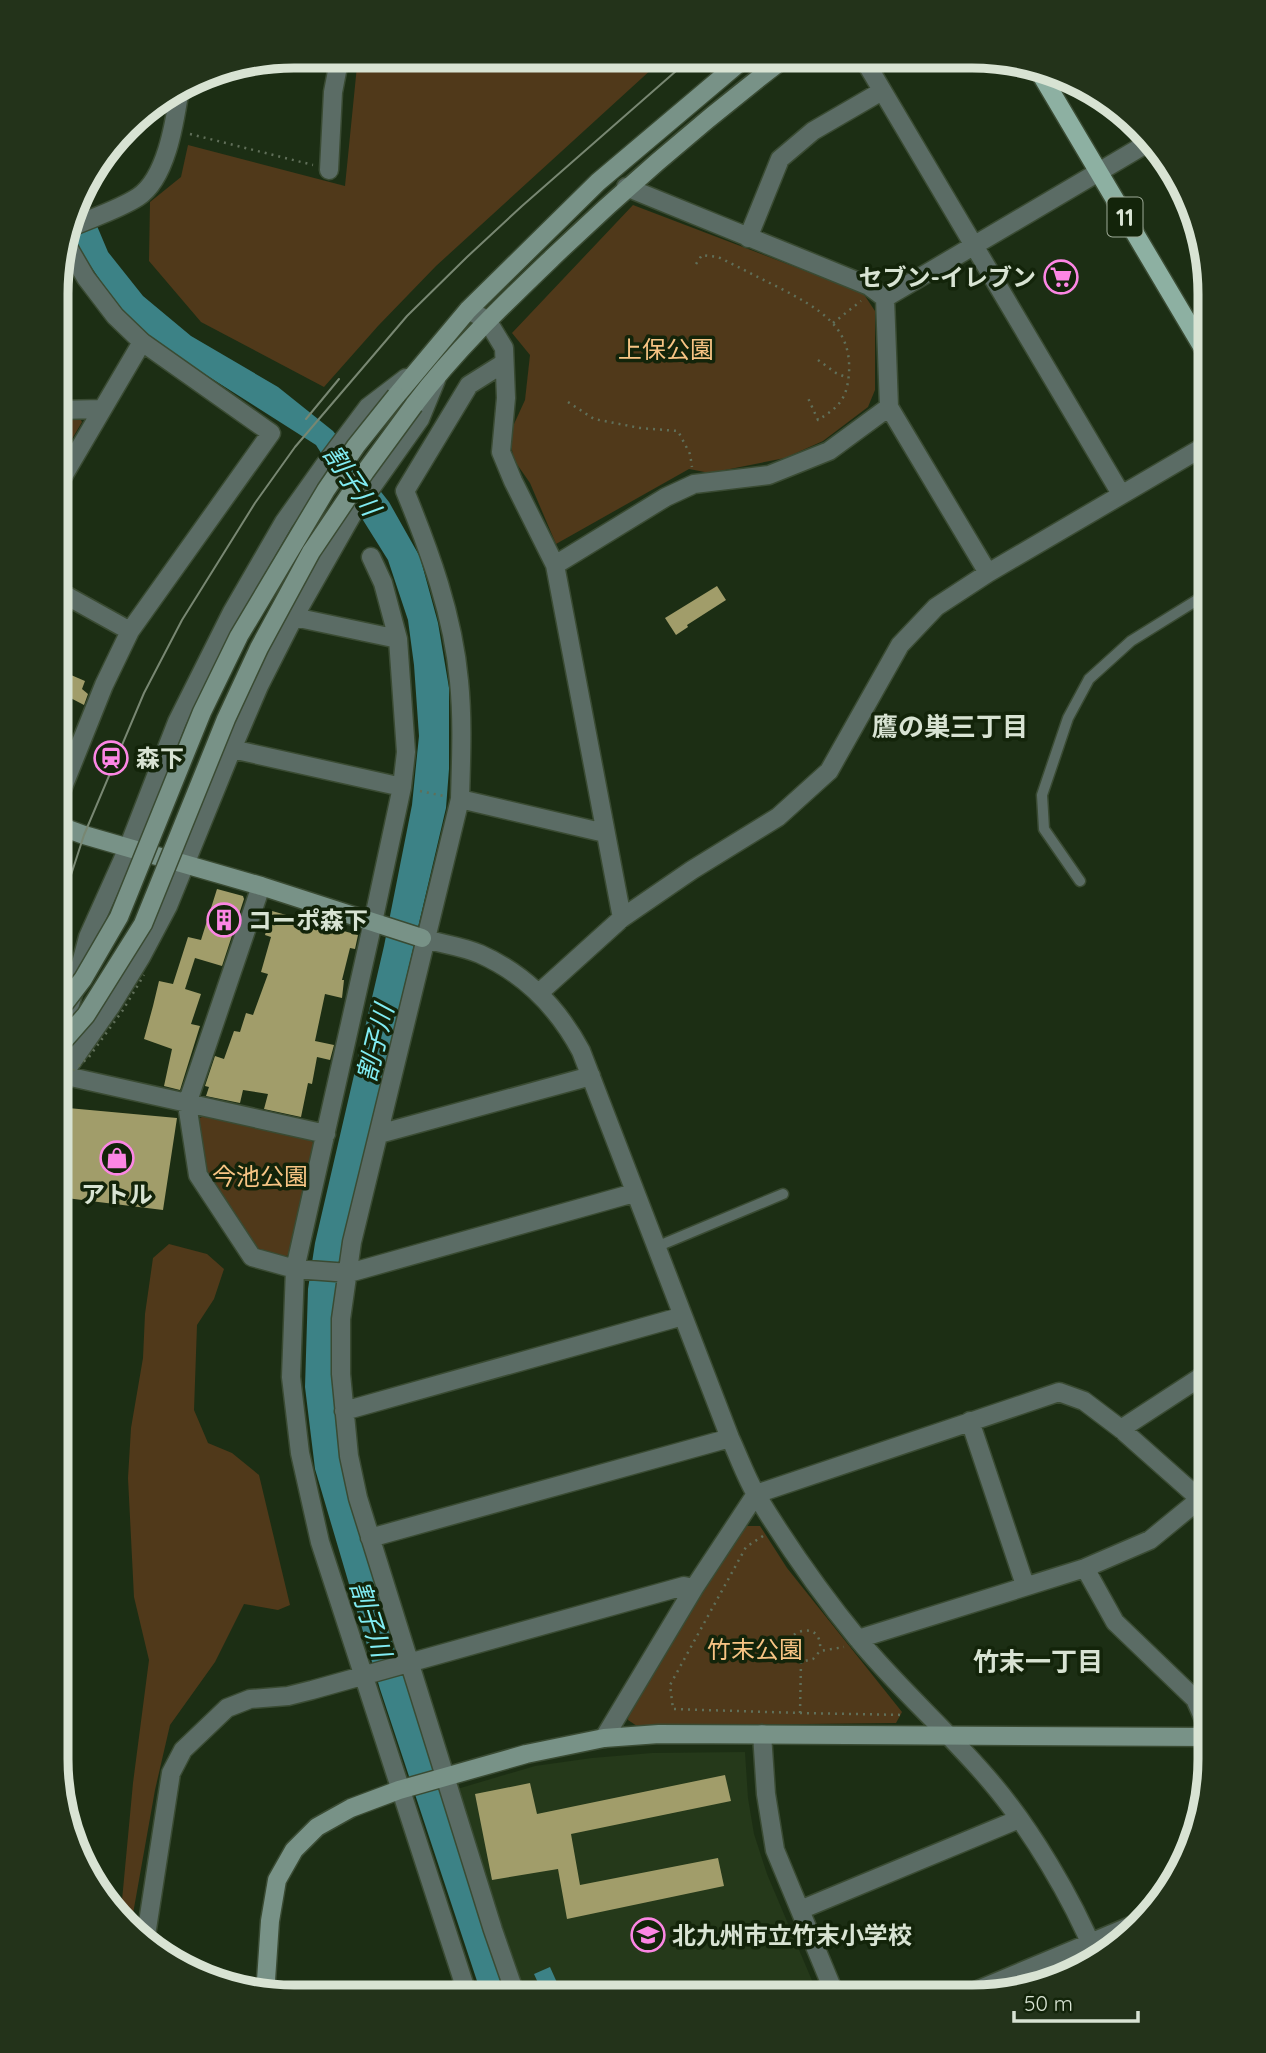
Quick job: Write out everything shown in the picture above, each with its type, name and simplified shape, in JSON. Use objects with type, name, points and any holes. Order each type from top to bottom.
[{"type":"main road","name":"11","points":[[1044,80],[1198,340]]},
{"type":"street","points":[[330,170],[333,92],[338,68]]},
{"type":"street","points":[[68,999],[83,979],[119,917],[202,712],[239,636],[326,490],[356,446],[468,310],[598,182],[733,68]]},
{"type":"street","points":[[68,1037],[86,1015],[143,924],[226,719],[259,648],[311,552],[365,472],[440,372],[486,320],[626,187],[772,68]]},
{"type":"street","points":[[869,68],[1121,494]]},
{"type":"street","points":[[748,238],[780,159],[813,131],[882,91]]},
{"type":"street","points":[[80,223],[140,196],[162,167],[174,130],[178,101]]},
{"type":"street","points":[[885,298],[1142,146]]},
{"type":"street","points":[[626,187],[869,286],[885,298]]},
{"type":"street","points":[[68,775],[104,685],[130,631],[271,433],[142,342],[115,316],[86,278],[72,254]]},
{"type":"street","points":[[885,298],[888,407],[988,573]]},
{"type":"street","points":[[468,310],[486,320],[504,348],[506,398],[501,452],[555,565],[622,918]]},
{"type":"street","points":[[68,468],[142,342]]},
{"type":"street","points":[[504,363],[469,385],[405,491],[428,549],[447,613],[459,679],[462,733],[456,798],[352,1242],[341,1319],[341,1374],[349,1456],[358,1498],[443,1777],[512,1985]]},
{"type":"street","points":[[68,1011],[88,937],[128,848],[177,722],[232,612],[284,522],[368,407],[417,369]]},
{"type":"street","points":[[68,1067],[111,1006],[168,906],[259,686],[294,617],[352,515],[420,419],[440,372]]},
{"type":"street","points":[[555,565],[666,497],[694,484],[769,475],[829,451],[888,407]]},
{"type":"street","points":[[68,410],[102,409]]},
{"type":"street","points":[[539,993],[622,918],[692,870],[778,817],[829,771],[900,645],[936,607],[988,573],[1198,450]]},
{"type":"street","points":[[371,557],[383,583],[398,639],[406,788],[378,923],[326,1134],[298,1269],[291,1377],[300,1453],[320,1542],[367,1675],[465,1985]]},
{"type":"street","points":[[68,597],[130,631]]},
{"type":"street","points":[[294,617],[398,639]]},
{"type":"street","points":[[232,749],[406,788]]},
{"type":"street","points":[[456,798],[606,833]]},
{"type":"street","points":[[68,832],[261,886],[425,939],[478,953],[513,972],[539,993],[569,1028],[591,1076],[730,1438],[756,1494],[822,1594],[858,1639],[916,1704],[991,1781],[1019,1819],[1061,1887],[1093,1948],[1001,1982]]},
{"type":"street","points":[[261,886],[187,1104],[198,1175],[252,1256],[298,1269],[347,1273],[634,1193]]},
{"type":"street","points":[[379,1134],[591,1076]]},
{"type":"street","points":[[68,1082],[326,1134]]},
{"type":"street","points":[[344,1410],[683,1316]]},
{"type":"street","points":[[1121,1429],[1197,1379]]},
{"type":"street","points":[[604,1738],[694,1588],[756,1494],[1059,1392],[1084,1401],[1121,1429],[1197,1496]]},
{"type":"street","points":[[970,1421],[1025,1585]]},
{"type":"street","points":[[370,1538],[730,1438]]},
{"type":"street","points":[[858,1639],[1085,1568],[1150,1540],[1197,1508]]},
{"type":"street","points":[[1085,1568],[1115,1622],[1197,1704]]},
{"type":"street","points":[[147,1930],[171,1773],[183,1750],[227,1709],[250,1699],[288,1696],[684,1586],[694,1588]]},
{"type":"street","points":[[266,1983],[270,1921],[277,1880],[294,1850],[317,1827],[351,1808],[403,1789],[526,1754],[604,1738],[659,1734],[1197,1737]]},
{"type":"street","points":[[762,1734],[765,1794],[775,1850],[831,1985]]},
{"type":"street","points":[[800,1910],[1019,1819]]},
{"type":"lane","points":[[1080,881],[1044,829],[1042,795],[1068,718],[1089,679],[1131,641],[1198,600]]},
{"type":"lane","points":[[656,1247],[783,1194]]},
{"type":"path","points":[[174,130],[330,170]]},
{"type":"path","points":[[696,264],[702,254],[718,257],[819,309],[832,323],[845,341],[850,356],[846,393],[836,409],[818,420],[808,398]]},
{"type":"path","points":[[832,323],[859,304],[869,286]]},
{"type":"path","points":[[818,360],[848,378]]},
{"type":"path","points":[[568,402],[594,419],[639,428],[678,431],[690,454],[694,484]]},
{"type":"path","points":[[406,788],[456,798]]},
{"type":"path","points":[[68,1073],[89,1057],[144,975]]},
{"type":"path","points":[[778,1527],[746,1547],[670,1685],[673,1709],[908,1715],[916,1704]]},
{"type":"path","points":[[820,1651],[819,1640],[814,1632],[806,1630],[790,1637],[789,1648],[795,1659],[801,1662],[813,1659],[820,1651],[846,1646],[858,1639]]},
{"type":"path","points":[[800,1713],[801,1662]]},
{"type":"shaded area","name":"北九州市立竹末小学校","points":[[745,1752],[754,1834],[767,1874],[814,1985],[519,1985],[457,1789],[535,1766],[652,1753]]},
{"type":"green space","points":[[357,68],[653,68],[436,266],[324,387],[201,322],[149,261],[150,202],[181,177],[188,145],[345,186]]},
{"type":"green space","name":"上保公園","points":[[633,205],[863,293],[875,311],[875,390],[868,407],[823,441],[785,458],[710,473],[689,469],[556,544],[530,483],[514,460],[509,435],[525,400],[530,355],[512,333]]},
{"type":"green space","points":[[78,415],[82,422],[68,446],[68,416]]},
{"type":"green space","name":"今池公園","points":[[206,1115],[310,1139],[315,1145],[291,1253],[285,1257],[261,1253],[208,1181],[198,1119]]},
{"type":"green space","points":[[169,1244],[207,1254],[224,1269],[214,1299],[197,1325],[194,1410],[208,1443],[232,1453],[259,1475],[290,1605],[278,1610],[244,1604],[215,1662],[170,1725],[155,1790],[132,1917],[122,1904],[133,1783],[149,1660],[134,1597],[128,1478],[131,1428],[143,1358],[145,1314],[153,1258]]},
{"type":"green space","name":"竹末公園","points":[[746,1526],[760,1526],[787,1568],[902,1712],[896,1723],[637,1726],[628,1720],[629,1706]]},
{"type":"water","name":"割子川","points":[[87,203],[108,252],[143,296],[191,336],[278,387],[333,431],[389,502],[420,557],[438,623],[449,688],[446,808],[344,1243],[332,1336],[334,1400],[343,1470],[364,1548],[502,1985],[478,1985],[380,1689],[315,1469],[305,1387],[308,1289],[315,1243],[384,946],[412,805],[419,736],[408,620],[388,560],[316,445],[173,354],[146,333],[117,305],[77,246],[76,236]]},
{"type":"water","points":[[550,1967],[558,1985],[539,1985],[534,1974]]},
{"type":"building","points":[[717,586],[726,600],[676,635],[665,618]]},
{"type":"building","points":[[68,674],[85,681],[82,689],[88,694],[84,705],[68,697]]},
{"type":"building","points":[[217,889],[243,896],[244,899],[222,966],[195,958],[185,989],[201,994],[191,1024],[200,1026],[180,1090],[164,1086],[172,1049],[144,1039],[159,981],[173,984],[188,937],[201,940]]},
{"type":"building","points":[[272,911],[358,935],[355,949],[350,948],[342,980],[342,998],[325,994],[315,1041],[334,1045],[330,1060],[317,1057],[312,1084],[308,1083],[301,1117],[264,1109],[268,1094],[243,1090],[240,1103],[206,1096],[209,1087],[205,1086],[215,1056],[224,1059],[234,1031],[240,1032],[246,1013],[253,1015],[268,974],[261,972],[271,937],[265,935]]},
{"type":"building","name":"アトル","points":[[68,1108],[177,1118],[163,1210],[68,1198]]},
{"type":"building","points":[[725,1775],[731,1801],[571,1834],[580,1885],[718,1858],[724,1886],[567,1919],[558,1869],[492,1880],[475,1794],[530,1783],[537,1814]]},
{"type":"tram line","points":[[68,884],[84,835],[144,693],[182,620],[255,503],[295,447],[407,316],[522,206],[679,68]]},
{"type":"tram line","points":[[306,419],[339,379]]},
{"type":"place","name":"セブン-イレブン","points":[[1061,277]]},
{"type":"place","name":"森下","points":[[111,758]]},
{"type":"place","name":"コーポ森下","points":[[224,920]]},
{"type":"place","name":"アトル","points":[[117,1158]]},
{"type":"place","name":"北九州市立竹末小学校","points":[[648,1935]]},
{"type":"district","name":"鷹の巣三丁目","points":[[950,726]]},
{"type":"district","name":"竹末一丁目","points":[[1038,1661]]}]
